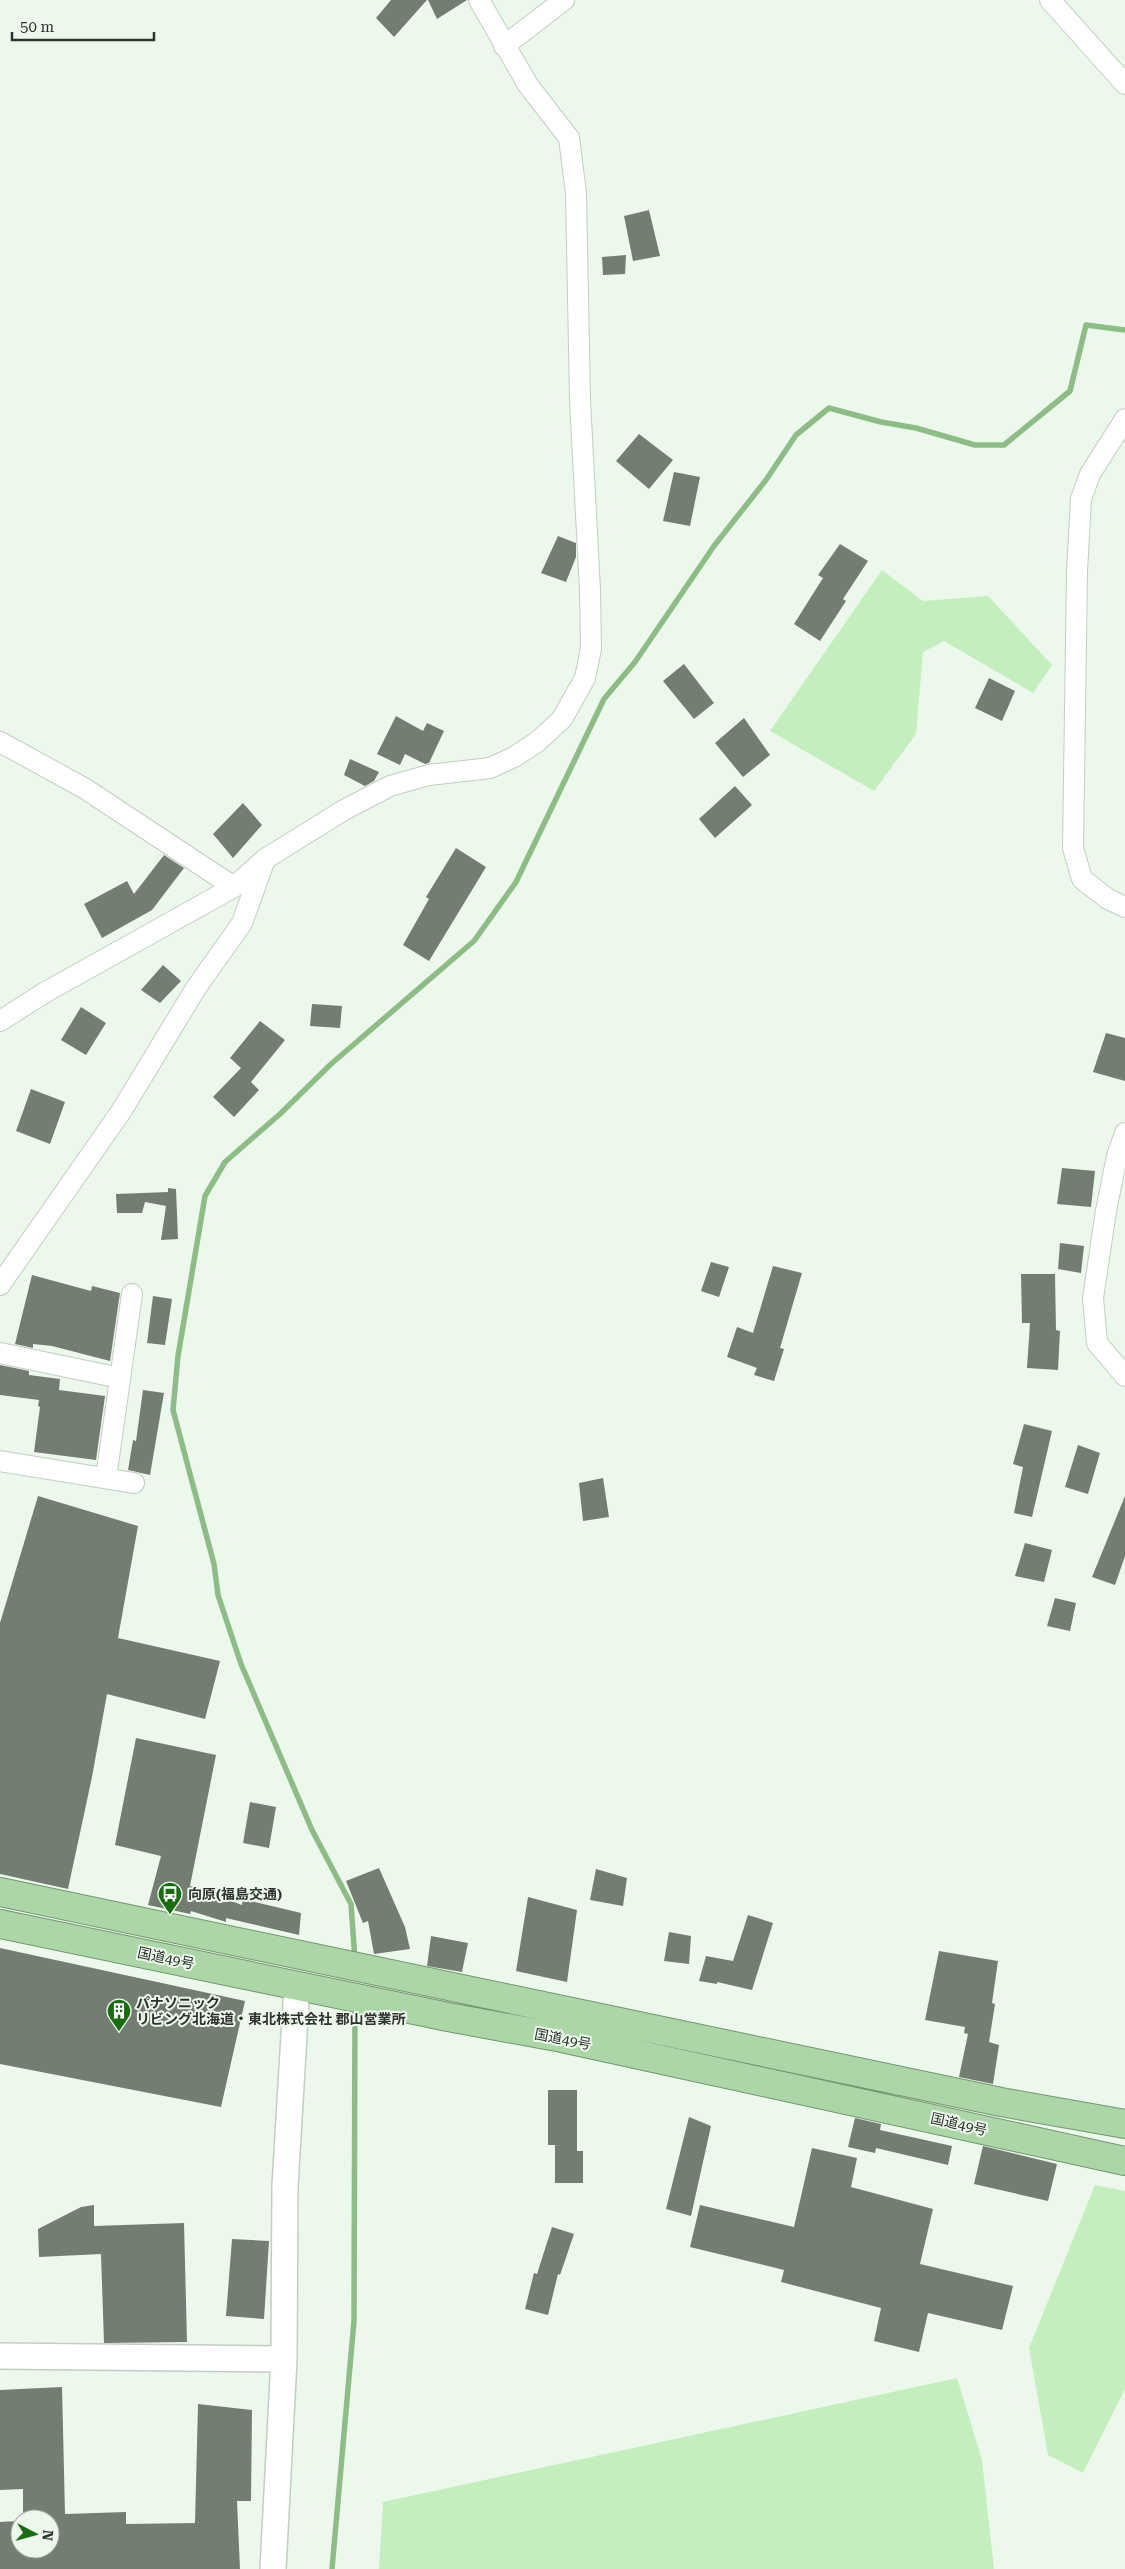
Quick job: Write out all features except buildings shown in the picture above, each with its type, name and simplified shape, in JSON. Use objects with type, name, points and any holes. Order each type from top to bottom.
[{"type":"highway","name":"国道49号","points":[[0,1892],[1001,2102],[1125,2124]]},
{"type":"highway","name":"国道49号","points":[[0,1924],[600,2046],[1125,2161]]},
{"type":"street","points":[[0,1020],[44,993],[234,887],[265,859],[344,810],[390,786],[429,775],[490,768],[514,757],[537,742],[562,719],[585,678],[592,649],[580,390],[576,193],[569,138],[528,84],[504,46],[479,0]]},
{"type":"street","points":[[504,46],[564,0]]},
{"type":"street","points":[[1050,0],[1125,84]]},
{"type":"street","points":[[1125,419],[1090,474],[1081,499],[1077,572],[1073,848],[1082,879],[1108,899],[1125,907]]},
{"type":"street","points":[[0,742],[84,788],[234,887]]},
{"type":"street","points":[[0,1285],[122,1110],[196,988],[242,923],[265,859]]},
{"type":"street","points":[[1125,1133],[1117,1156],[1106,1211],[1093,1298],[1097,1343],[1125,1376]]},
{"type":"street","points":[[106,1478],[132,1294]]},
{"type":"street","points":[[0,1353],[120,1378]]},
{"type":"street","points":[[0,1460],[134,1483]]},
{"type":"street","points":[[274,2569],[284,2359],[285,2186],[296,1985]]},
{"type":"street","points":[[0,2356],[284,2359]]},
{"type":"green space","points":[[882,570],[923,601],[988,596],[1052,665],[1033,693],[944,641],[923,652],[916,734],[874,791],[770,731]]},
{"type":"green space","points":[[1095,2185],[1125,2191],[1125,2389],[1083,2473],[1048,2455],[1029,2348]]},
{"type":"green space","points":[[957,2378],[982,2460],[994,2569],[379,2569],[383,2502]]},
{"type":"waterway","points":[[355,1960],[351,1904],[312,1830],[241,1664],[218,1595],[214,1564],[173,1410],[178,1356],[205,1196],[225,1162],[280,1114],[331,1064],[474,941],[516,882],[604,699],[635,662],[714,546],[766,480],[796,435],[829,408],[881,422],[916,428],[975,445],[1004,445],[1070,391],[1086,325],[1125,330]]},
{"type":"waterway","points":[[332,2569],[354,2321],[355,2004]]},
{"type":"place","name":"向原(福島交通)","points":[[170,1915]]},
{"type":"place","name":"パナソニック リビング北海道・東北株式会社 郡山営業所","points":[[119,2032]]}]
